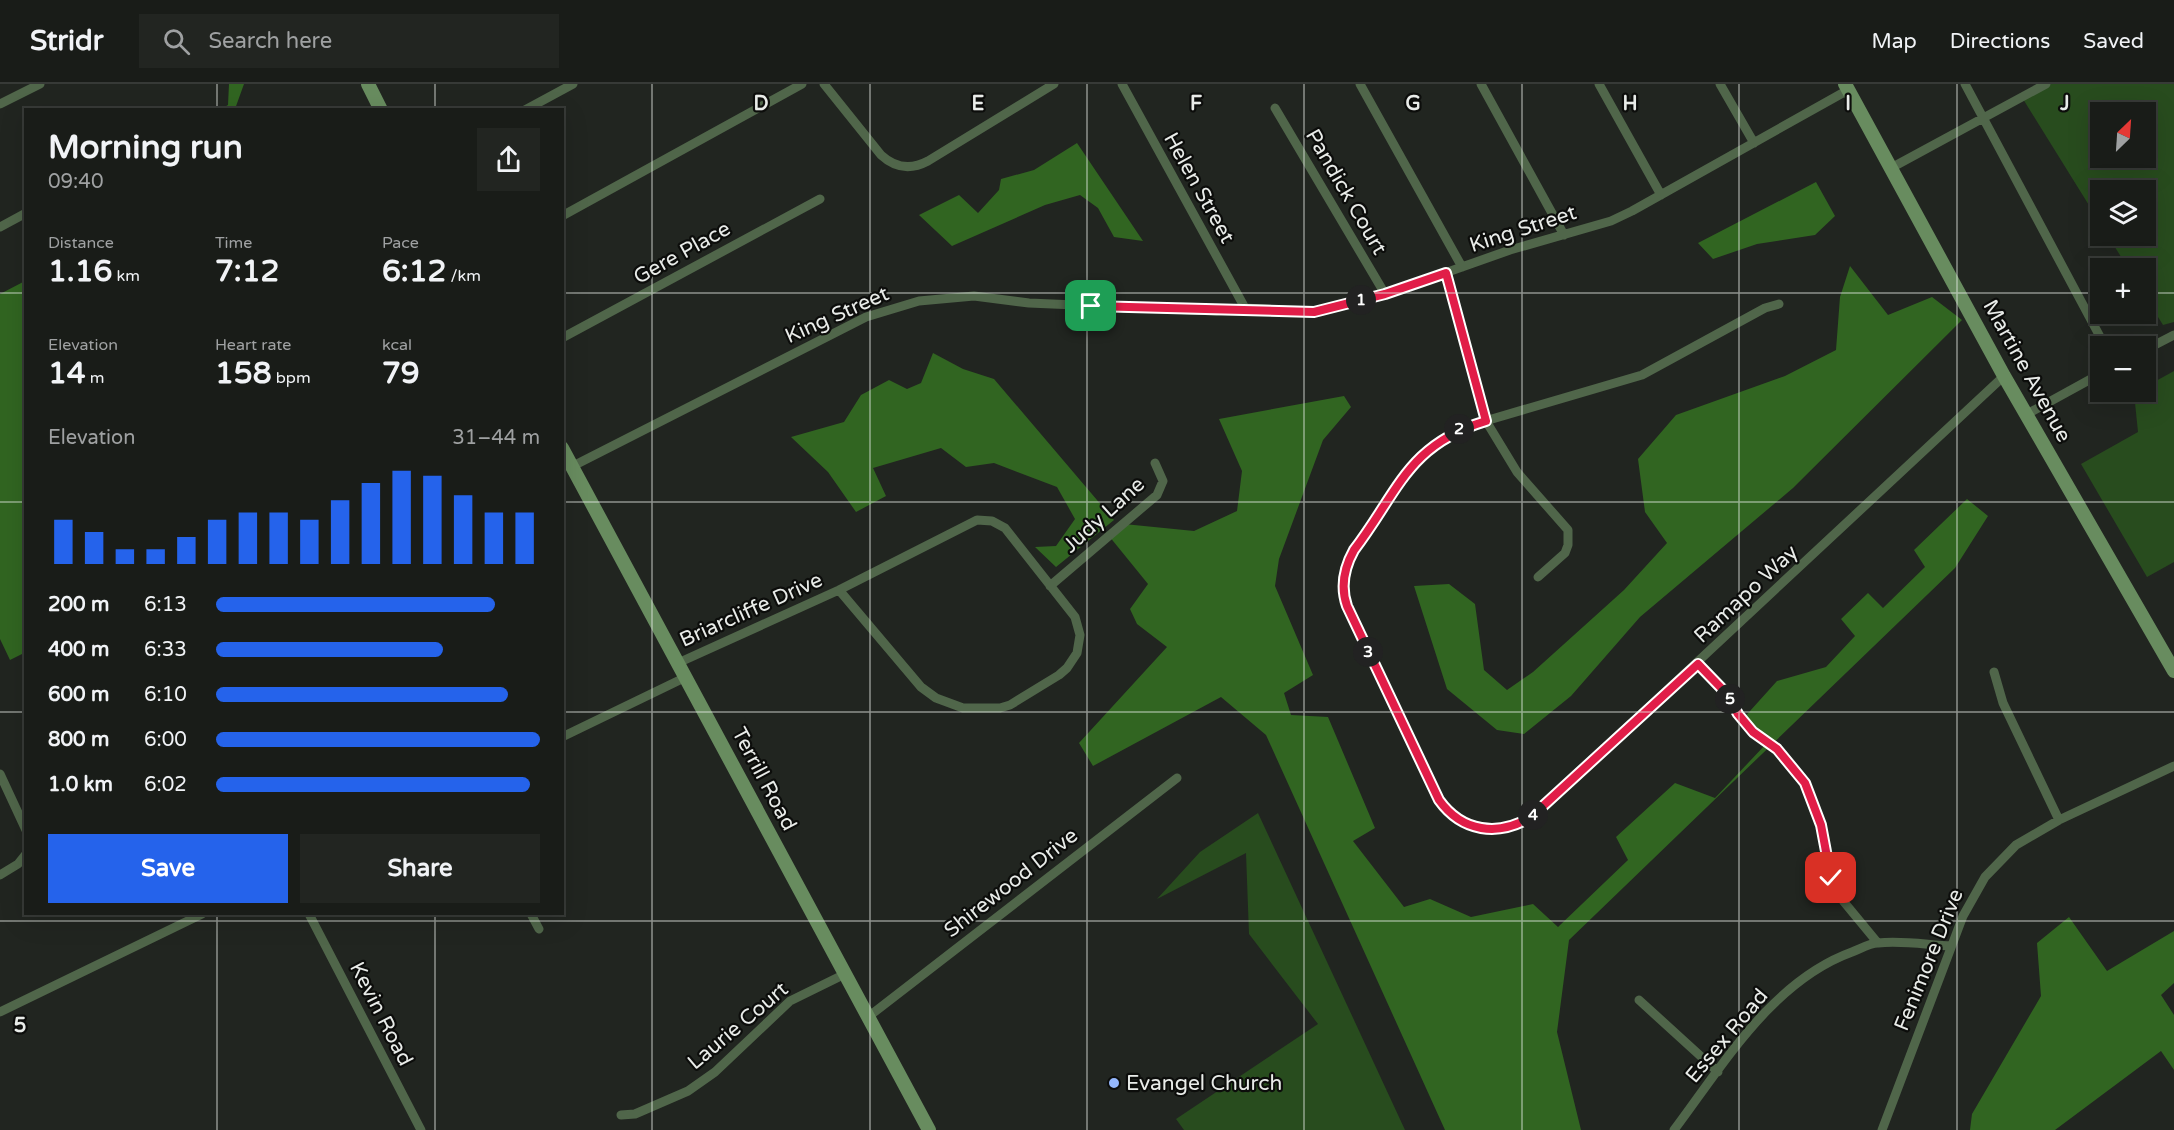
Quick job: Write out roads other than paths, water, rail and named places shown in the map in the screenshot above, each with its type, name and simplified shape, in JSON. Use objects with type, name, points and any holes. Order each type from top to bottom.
[{"type":"street","points":[[0,104],[40,84]]},
{"type":"street","points":[[368,84],[380,108]]},
{"type":"street","points":[[529,108],[573,84]]},
{"type":"street","points":[[564,215],[802,84]]},
{"type":"street","points":[[824,84],[886,160],[907,167],[928,161],[1054,84]]},
{"type":"street","name":"Helen Street","points":[[1122,84],[1245,308]]},
{"type":"street","points":[[1360,84],[1462,267]]},
{"type":"street","points":[[1481,84],[1564,235]]},
{"type":"street","points":[[1599,84],[1661,195]]},
{"type":"street","points":[[1720,84],[1754,143]]},
{"type":"street","points":[[1965,84],[2100,336]]},
{"type":"street","points":[[1891,168],[2046,84]]},
{"type":"street","name":"King Street","points":[[573,466],[866,317],[919,301],[974,296],[1052,304],[1216,311],[1245,308],[1314,312],[1385,294],[1611,220],[1754,143],[1847,87]]},
{"type":"street","name":"Martine Avenue","points":[[1847,87],[2004,376],[2172,662]]},
{"type":"street","name":"Pandick Court","points":[[1275,108],[1385,294]]},
{"type":"street","name":"Gere Place","points":[[564,337],[820,199]]},
{"type":"street","points":[[0,227],[24,214]]},
{"type":"street","points":[[1446,273],[1486,421],[1517,472],[1568,530],[1569,539],[1565,553],[1539,577]]},
{"type":"street","name":"Ramapo Way","points":[[1779,304],[1765,308],[1642,375],[1458,429],[1430,447],[1421,456],[1403,477],[1354,550],[1348,561],[1343,580],[1347,606],[1443,805],[1457,819],[1481,829],[1494,830],[1519,824],[1531,817],[1698,664],[2004,376]]},
{"type":"street","points":[[2156,344],[2174,335]]},
{"type":"street","points":[[2027,414],[2090,379]]},
{"type":"street","name":"Terrill Road","points":[[564,451],[928,1130]]},
{"type":"street","name":"Judy Lane","points":[[1050,586],[1157,495],[1162,481],[1155,463]]},
{"type":"street","name":"Briarcliffe Drive","points":[[678,663],[839,590],[963,525],[985,520],[1005,528],[1075,617],[1079,644],[1073,661],[1059,675],[1010,705],[982,710],[946,703],[921,687],[839,590]]},
{"type":"street","points":[[1698,664],[1727,694],[1738,714],[1753,732],[1777,749],[1805,783],[1821,825],[1831,878],[1844,902],[1877,942]]},
{"type":"street","points":[[1995,672],[2003,704],[2059,820]]},
{"type":"street","points":[[564,736],[686,677]]},
{"type":"street","name":"Fenimore Drive","points":[[1882,1130],[1963,916],[1985,877],[2016,845],[2059,820],[2174,766]]},
{"type":"street","points":[[0,774],[24,826]]},
{"type":"street","name":"Shirewood Drive","points":[[868,1017],[1176,778]]},
{"type":"street","points":[[0,875],[13,868],[24,856]]},
{"type":"street","points":[[0,1012],[200,915]]},
{"type":"street","name":"Kevin Road","points":[[310,915],[421,1130]]},
{"type":"street","points":[[532,915],[540,929]]},
{"type":"street","name":"Essex Road","points":[[1674,1130],[1774,1003],[1811,972],[1841,956],[1877,942],[1951,946]]},
{"type":"street","name":"Laurie Court","points":[[621,1115],[635,1114],[688,1091],[715,1072],[790,1001],[845,974]]},
{"type":"street","points":[[1639,1000],[1718,1072]]},
{"type":"place","name":"Evangel Church","points":[[1114,1083]]}]
